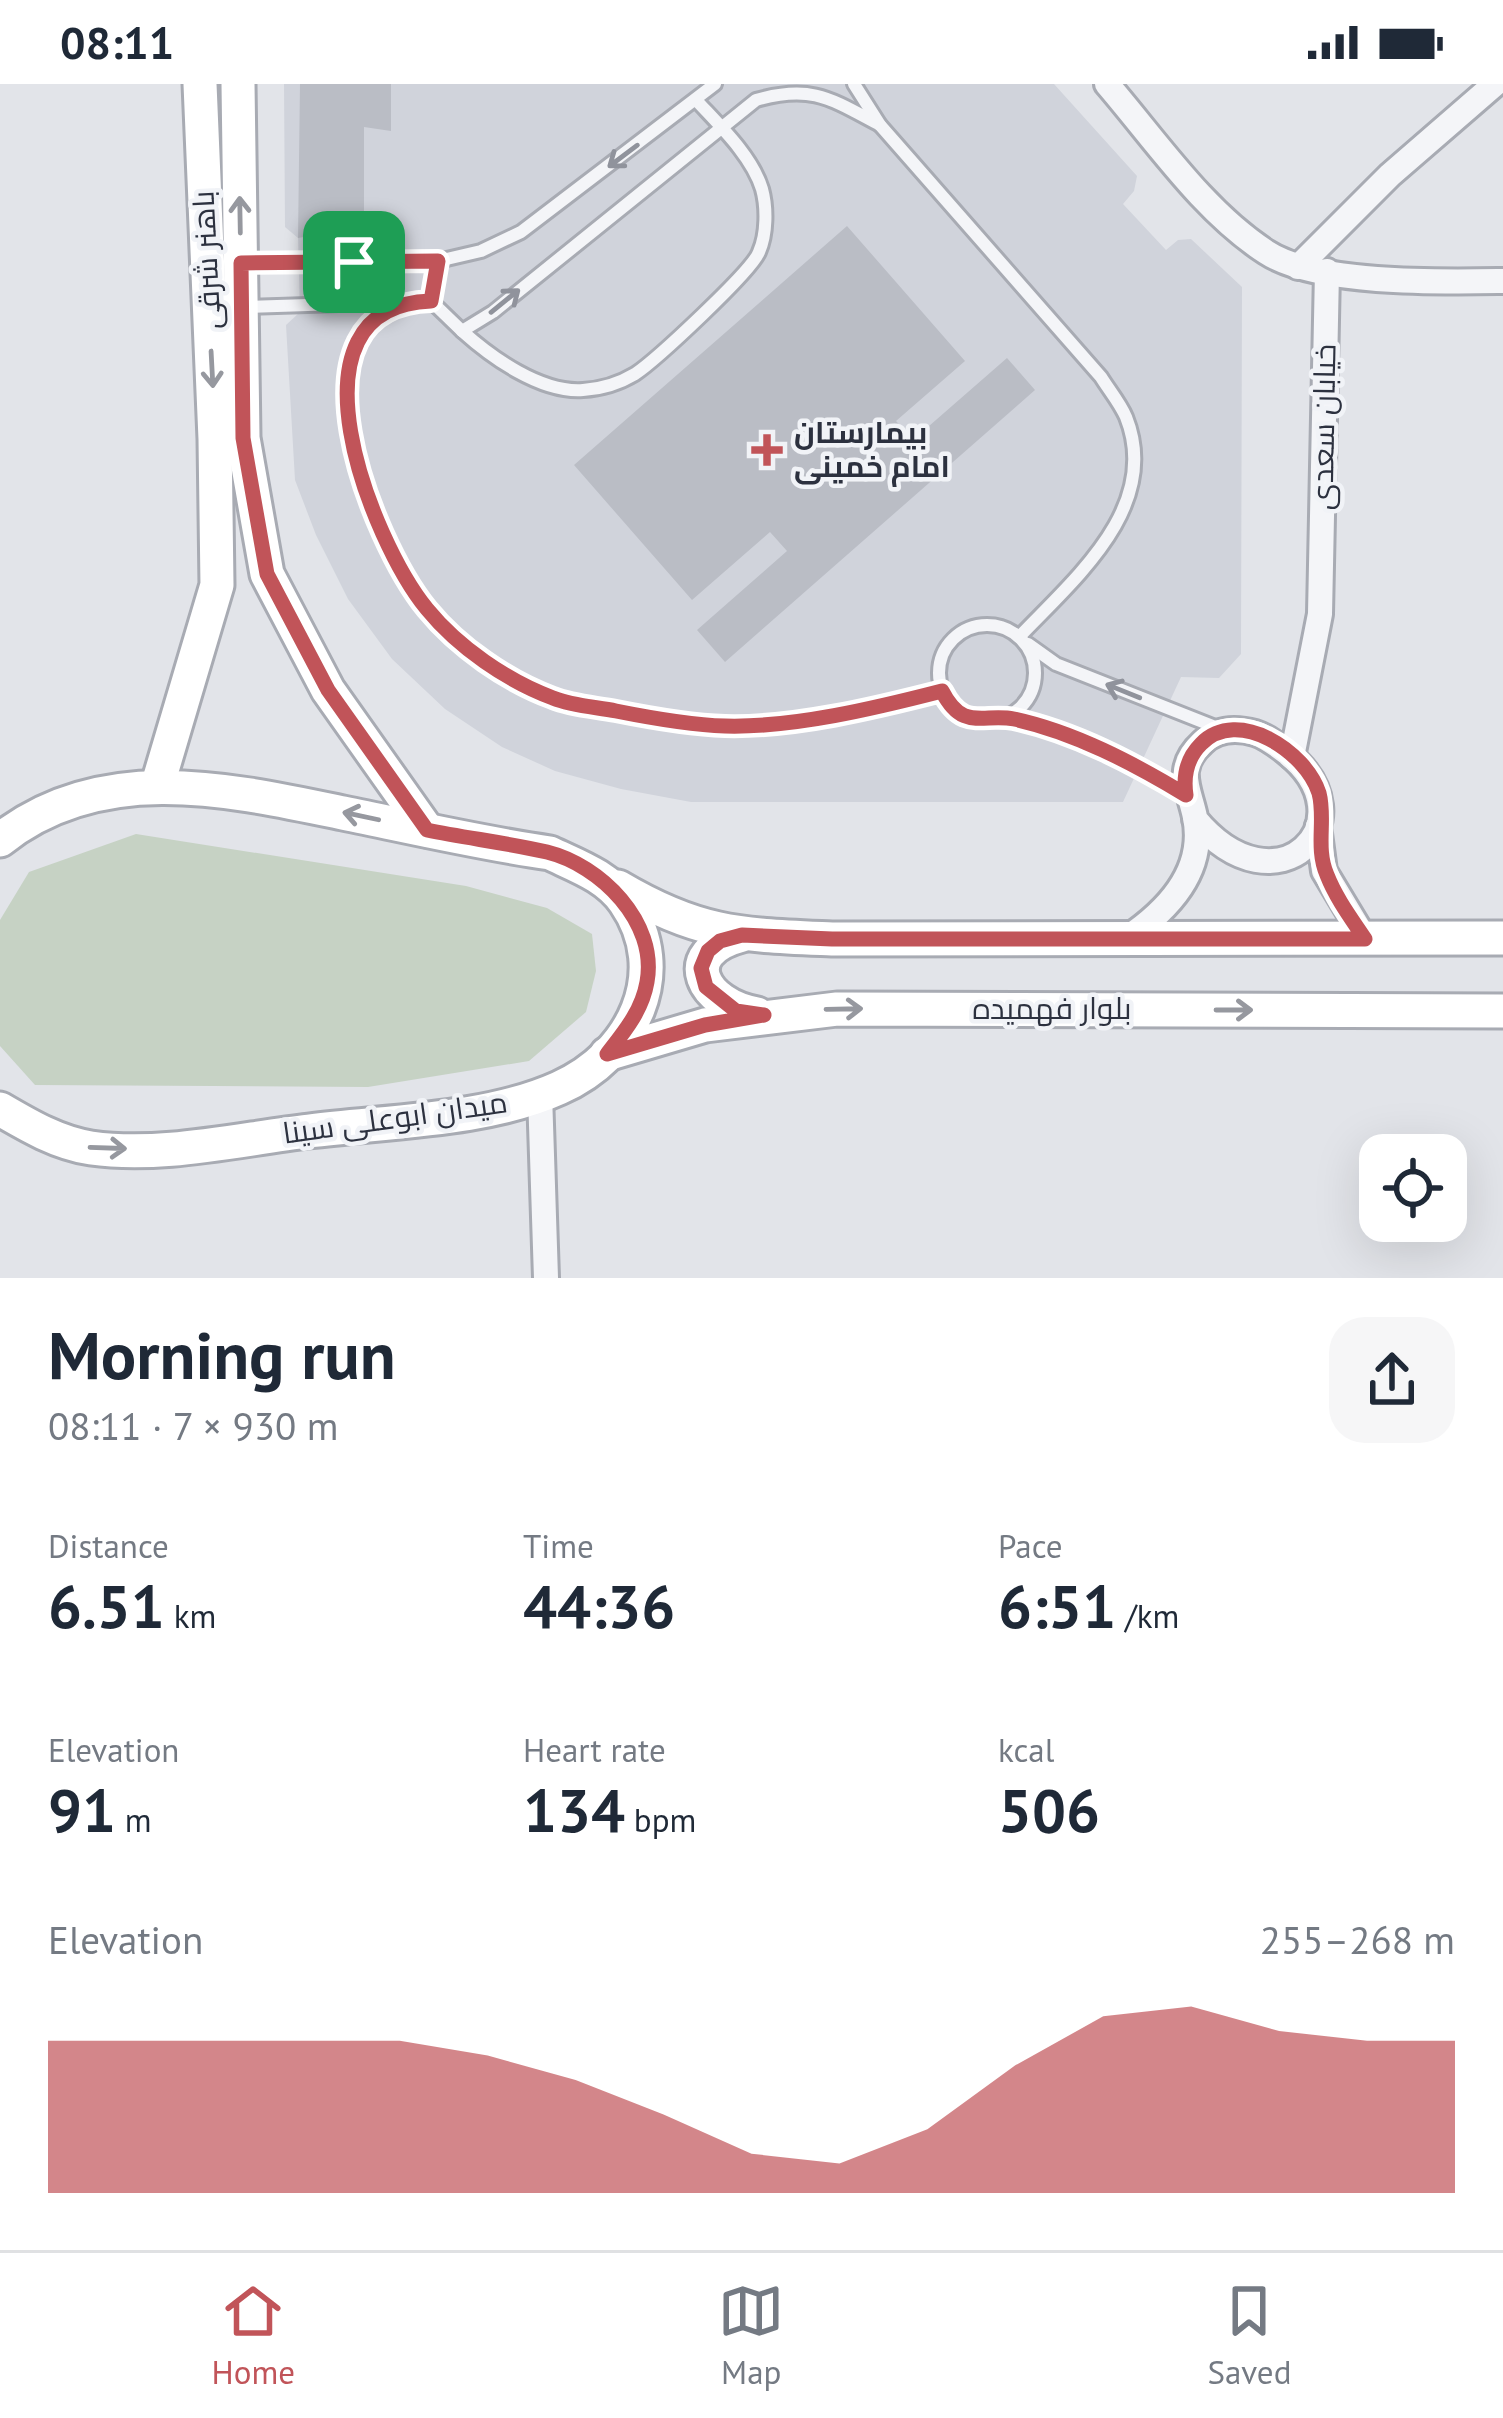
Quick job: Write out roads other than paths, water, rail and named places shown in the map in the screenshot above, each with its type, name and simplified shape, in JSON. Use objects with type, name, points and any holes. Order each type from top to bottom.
[{"type":"main road","name":"باهنر شرقی","points":[[157,787],[217,586],[200,84]]},
{"type":"main road","name":"باهنر شرقی","points":[[238,84],[243,438],[267,574],[328,690],[427,830]]},
{"type":"main road","name":"میدان ابوعلی سینا","points":[[0,840],[23,822],[84,796],[157,787],[221,787],[550,853],[596,874],[624,901],[644,940],[648,978],[636,1016],[607,1054],[562,1088],[497,1108],[158,1149],[91,1148],[41,1133],[0,1109]]},
{"type":"main road","points":[[596,874],[690,924],[742,935],[832,939],[1503,938]]},
{"type":"main road","points":[[742,935],[720,941],[708,951],[701,968],[706,987],[736,1011],[764,1015]]},
{"type":"main road","name":"بلوار فهمیده","points":[[607,1054],[705,1025],[837,1009],[1503,1011]]},
{"type":"street","points":[[1107,84],[1214,208],[1267,253],[1298,267],[1367,277],[1503,281]]},
{"type":"street","points":[[1298,267],[1390,175],[1495,84]]},
{"type":"street","name":"خیابان سعدی","points":[[1292,757],[1320,614],[1327,272]]},
{"type":"street","points":[[1318,826],[1304,849],[1283,862],[1256,861],[1225,848],[1196,819],[1186,795],[1189,761],[1204,741],[1224,730],[1239,729],[1265,736],[1292,757],[1318,789],[1324,871],[1365,939]]},
{"type":"street","points":[[1127,938],[1162,914],[1180,890],[1193,860],[1196,819]]},
{"type":"street","points":[[540,1094],[546,1278]]},
{"type":"lane","points":[[241,263],[438,261],[481,250],[521,232],[716,84]]},
{"type":"lane","points":[[854,84],[880,124],[1101,377],[1126,417],[1134,463],[1126,508],[1092,561],[1023,640]]},
{"type":"lane","points":[[462,331],[493,312],[756,100],[786,89],[818,93],[880,124]]},
{"type":"lane","points":[[241,307],[431,301],[487,354],[552,385],[578,391],[608,386],[635,374],[691,326],[759,255],[766,219],[761,187],[696,100]]},
{"type":"lane","points":[[431,301],[438,261]]},
{"type":"lane","points":[[402,302],[372,324],[355,347],[348,384],[351,438],[363,492],[392,556],[428,610],[507,676],[556,700],[726,726],[891,704],[942,691]]},
{"type":"lane","points":[[1023,640],[1036,664],[1034,689],[1024,706],[1006,718],[985,722],[962,715],[942,691],[941,658],[952,639],[966,628],[986,623],[1006,627],[1056,664],[1224,730]]},
{"type":"lane","points":[[1006,718],[1047,728],[1140,767],[1186,795]]},
{"type":"place","name":"بیمارستان امام خمینی","points":[[767,450]]}]
